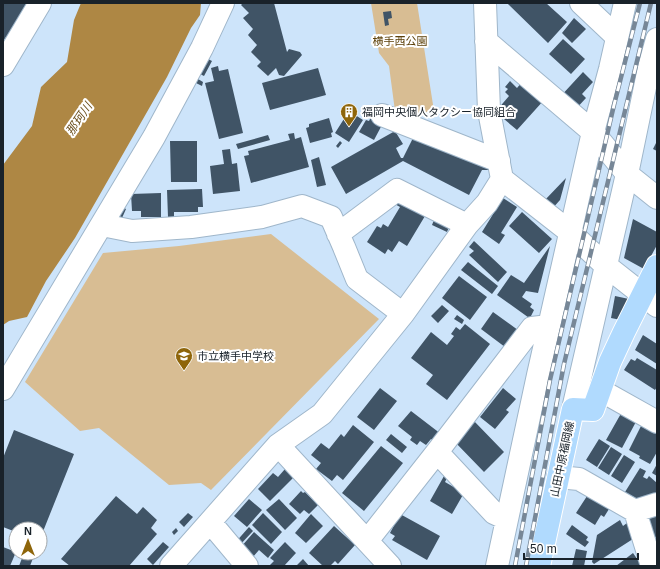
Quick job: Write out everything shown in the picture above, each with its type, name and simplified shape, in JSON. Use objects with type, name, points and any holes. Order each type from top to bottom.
[{"type":"main road","name":"山田中原福岡線","points":[[539,566],[573,409],[592,410],[610,362],[650,300],[657,266]]},
{"type":"street","points":[[3,65],[40,3]]},
{"type":"street","points":[[3,389],[154,137],[202,48],[223,3]]},
{"type":"street","points":[[171,566],[278,445],[322,414],[403,314],[467,225],[487,203],[500,170],[489,112],[485,3]]},
{"type":"street","points":[[581,3],[617,37]]},
{"type":"street","points":[[497,566],[570,232],[625,3]]},
{"type":"street","points":[[573,409],[605,265],[653,72],[657,39]]},
{"type":"street","points":[[486,41],[593,132],[627,174],[657,198]]},
{"type":"street","points":[[382,115],[500,170],[605,265],[650,300]]},
{"type":"street","points":[[338,234],[398,190],[467,225]]},
{"type":"street","points":[[102,225],[132,231],[191,227],[262,217],[302,206],[331,217],[357,279],[403,314]]},
{"type":"street","points":[[367,541],[532,328],[549,326]]},
{"type":"street","points":[[600,390],[657,422]]},
{"type":"street","points":[[278,445],[390,566]]},
{"type":"street","points":[[437,452],[494,513],[507,519]]},
{"type":"street","points":[[558,477],[579,479],[635,511],[652,566]]},
{"type":"street","points":[[635,511],[657,504]]},
{"type":"street","points":[[210,522],[247,566]]},
{"type":"green space","name":"横手西公園","points":[[371,3],[417,3],[434,111],[408,115],[402,110],[395,111],[389,66],[379,53]]},
{"type":"green space","name":"市立横手中学校","points":[[271,234],[379,319],[211,490],[201,483],[169,485],[99,428],[80,431],[25,382],[103,253],[179,246]]},
{"type":"water","name":"那珂川","points":[[81,3],[201,3],[200,15],[191,28],[167,77],[75,238],[46,281],[27,317],[9,321],[3,325],[3,165],[32,126],[41,87],[67,62],[74,20]]},
{"type":"building","points":[[3,3],[32,3],[10,40],[6,37],[4,40],[3,39]]},
{"type":"building","points":[[243,3],[274,3],[287,52],[289,49],[300,52],[302,55],[284,76],[279,75],[276,68],[268,76],[257,66],[261,62],[251,52],[257,45],[248,35],[253,29],[243,18],[249,13],[241,5]]},
{"type":"building","points":[[507,3],[546,3],[567,22],[548,43]]},
{"type":"building","points":[[391,11],[392,18],[388,19],[389,25],[385,26],[383,12]]},
{"type":"building","points":[[574,18],[586,29],[572,43],[562,33]]},
{"type":"building","points":[[563,39],[585,59],[571,74],[549,54]]},
{"type":"building","points":[[208,59],[212,61],[204,76],[200,74]]},
{"type":"building","points":[[218,66],[219,71],[228,69],[243,133],[219,139],[205,83],[214,81],[211,68]]},
{"type":"building","points":[[318,68],[326,95],[270,110],[262,83]]},
{"type":"building","points":[[583,72],[593,82],[582,94],[586,98],[574,111],[559,98]]},
{"type":"building","points":[[198,79],[203,82],[202,86],[196,83]]},
{"type":"building","points":[[510,81],[517,88],[523,81],[544,100],[517,130],[498,114],[497,110],[509,96],[505,92],[508,89],[505,87]]},
{"type":"building","name":"福岡中央個人タクシー協同組合","points":[[349,111],[363,120],[349,142],[335,133]]},
{"type":"building","points":[[371,117],[383,123],[374,140],[359,132],[366,120],[369,121]]},
{"type":"building","points":[[329,118],[333,132],[331,133],[332,137],[310,143],[306,128],[309,127],[309,124]]},
{"type":"building","points":[[395,131],[403,144],[396,148],[401,158],[403,158],[416,132],[479,161],[490,170],[482,170],[469,195],[403,161],[346,194],[331,167]]},
{"type":"building","points":[[294,133],[295,139],[301,137],[309,167],[251,183],[244,156],[249,155],[248,151],[290,140],[288,134]]},
{"type":"building","points":[[268,135],[270,140],[238,149],[236,144]]},
{"type":"building","points":[[170,141],[197,141],[197,182],[171,182]]},
{"type":"building","points":[[340,141],[342,143],[338,148],[336,146]]},
{"type":"building","points":[[657,141],[657,151],[653,149]]},
{"type":"building","points":[[230,149],[232,164],[237,163],[240,191],[213,194],[210,166],[224,164],[222,150]]},
{"type":"building","points":[[319,157],[326,185],[317,187],[311,160]]},
{"type":"building","points":[[566,178],[560,200],[552,209],[544,201]]},
{"type":"building","points":[[202,189],[203,207],[198,207],[198,212],[174,212],[174,217],[168,217],[167,190]]},
{"type":"building","points":[[161,193],[161,217],[141,217],[141,211],[132,211],[131,194]]},
{"type":"building","points":[[399,194],[428,211],[407,246],[399,241],[392,252],[388,249],[385,254],[367,242],[377,226],[381,228],[383,224],[388,227],[400,207],[393,203]]},
{"type":"building","points":[[503,198],[517,207],[501,233],[505,235],[499,244],[482,232]]},
{"type":"building","points":[[121,206],[126,209],[122,218],[117,215]]},
{"type":"building","points":[[522,212],[552,239],[539,253],[509,226]]},
{"type":"building","points":[[633,219],[657,232],[657,245],[644,269],[624,258]]},
{"type":"building","points":[[434,220],[449,227],[447,232],[432,225]]},
{"type":"building","points":[[474,241],[507,272],[498,282],[469,255],[474,251],[469,247]]},
{"type":"building","points":[[550,246],[538,293],[526,291],[522,297],[532,304],[530,307],[534,310],[531,316],[533,318],[532,320],[497,295],[511,275],[524,283]]},
{"type":"building","points":[[468,262],[498,286],[492,294],[461,270]]},
{"type":"building","points":[[459,276],[487,297],[470,320],[442,298]]},
{"type":"building","points":[[615,296],[629,299],[621,320],[611,318]]},
{"type":"building","points":[[442,305],[449,311],[438,323],[431,316]]},
{"type":"building","points":[[493,312],[522,333],[509,350],[481,329]]},
{"type":"building","points":[[457,315],[464,320],[462,324],[454,319]]},
{"type":"building","points":[[465,324],[490,344],[447,400],[426,384],[433,375],[411,358],[431,332],[447,345],[454,336],[451,334],[456,327],[460,330]]},
{"type":"building","points":[[643,335],[657,344],[657,364],[635,350]]},
{"type":"building","points":[[637,358],[657,370],[657,387],[655,390],[624,370],[631,359],[635,361]]},
{"type":"building","points":[[380,388],[397,401],[374,430],[357,417]]},
{"type":"building","points":[[503,388],[516,399],[506,410],[509,412],[495,429],[480,417]]},
{"type":"building","points":[[623,410],[638,418],[622,448],[606,440]]},
{"type":"building","points":[[411,411],[441,434],[435,442],[431,439],[426,445],[420,441],[417,445],[410,440],[412,437],[398,426]]},
{"type":"building","points":[[474,421],[504,452],[484,472],[454,441]]},
{"type":"building","points":[[643,422],[657,431],[657,452],[650,464],[629,450]]},
{"type":"building","points":[[353,425],[374,442],[343,480],[337,475],[332,481],[316,469],[321,463],[311,455],[321,443],[329,449],[341,434],[344,437]]},
{"type":"building","points":[[14,430],[74,454],[47,521],[8,521],[8,529],[3,527],[3,458]]},
{"type":"building","points":[[391,434],[407,447],[402,453],[386,440]]},
{"type":"building","points":[[599,439],[610,446],[597,467],[586,460]]},
{"type":"building","points":[[381,446],[403,463],[364,511],[342,493]]},
{"type":"building","points":[[611,447],[622,454],[609,475],[598,468]]},
{"type":"building","points":[[624,455],[635,462],[622,483],[611,476]]},
{"type":"building","points":[[657,464],[657,476],[652,473]]},
{"type":"building","points":[[640,468],[646,471],[643,477],[647,479],[649,476],[657,483],[657,498],[644,503],[625,492]]},
{"type":"building","points":[[285,469],[294,477],[270,501],[258,489],[273,473],[278,477]]},
{"type":"building","points":[[444,476],[447,478],[445,482],[464,493],[452,514],[430,501]]},
{"type":"building","points":[[301,491],[303,493],[305,492],[318,505],[309,514],[304,510],[300,514],[289,504]]},
{"type":"building","points":[[589,493],[609,509],[604,517],[601,515],[595,525],[576,513]]},
{"type":"building","points":[[116,496],[137,514],[143,507],[157,520],[151,528],[157,534],[129,566],[70,566],[61,559]]},
{"type":"building","points":[[249,499],[262,510],[247,527],[234,516]]},
{"type":"building","points":[[279,499],[297,518],[285,530],[266,510]]},
{"type":"building","points":[[188,513],[193,517],[184,527],[179,522]]},
{"type":"building","points":[[263,513],[282,532],[271,544],[252,525]]},
{"type":"building","points":[[657,513],[657,537],[650,539],[642,514]]},
{"type":"building","points":[[311,514],[323,526],[306,543],[295,533]]},
{"type":"building","points":[[400,514],[440,536],[427,560],[392,540],[395,536],[390,533]]},
{"type":"building","points":[[620,520],[623,526],[627,523],[636,537],[594,564],[592,562],[597,535]]},
{"type":"building","points":[[572,525],[588,537],[586,540],[589,542],[585,547],[566,534]]},
{"type":"building","points":[[334,526],[355,545],[338,564],[335,561],[330,566],[323,566],[309,553]]},
{"type":"building","points":[[249,527],[253,531],[238,547],[234,544]]},
{"type":"building","points":[[176,528],[178,531],[174,535],[172,532]]},
{"type":"building","points":[[254,532],[274,550],[268,558],[259,550],[252,558],[241,547]]},
{"type":"building","points":[[163,542],[169,547],[153,565],[147,559]]},
{"type":"building","points":[[285,542],[296,553],[284,566],[271,566],[270,565],[274,561],[270,558]]},
{"type":"building","points":[[3,547],[8,549],[8,561],[12,561],[10,566],[3,566]]},
{"type":"building","points":[[576,549],[587,551],[584,566],[572,566]]},
{"type":"building","points":[[633,553],[642,566],[616,566]]},
{"type":"building","points":[[303,559],[309,566],[296,566]]},
{"type":"building","points":[[21,561],[32,561],[30,566],[19,566]]},
{"type":"railway","points":[[515,566],[550,380],[614,105],[640,3]]},
{"type":"railway","points":[[526,566],[564,364],[651,3]]},
{"type":"place","name":"福岡中央個人タクシー協同組合","points":[[349,127]]},
{"type":"place","name":"市立横手中学校","points":[[184,371]]}]
